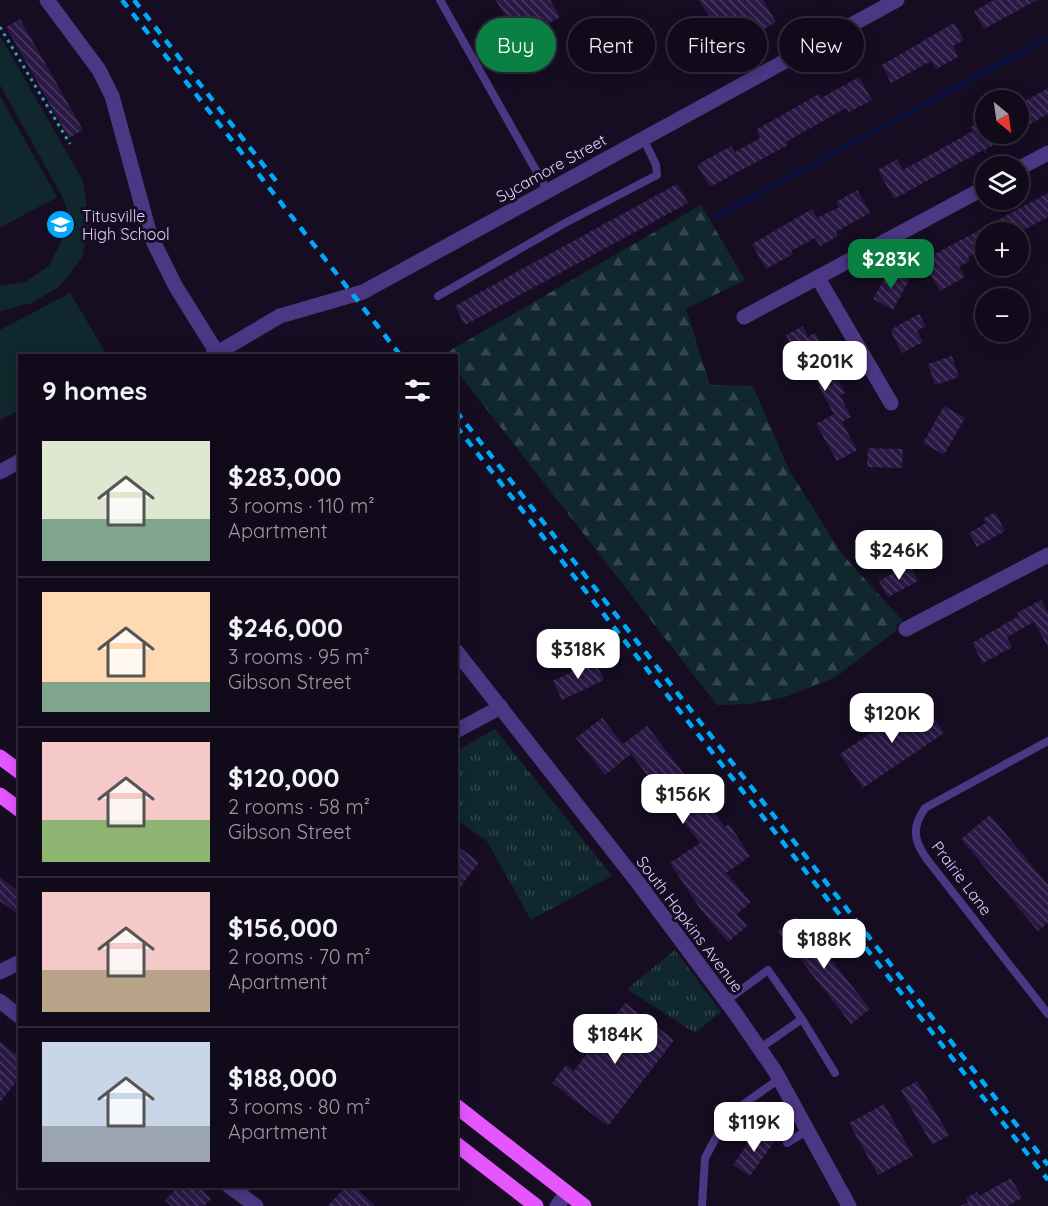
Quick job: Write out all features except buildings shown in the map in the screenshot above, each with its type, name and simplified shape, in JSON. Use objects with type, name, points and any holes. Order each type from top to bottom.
[{"type":"main road","points":[[0,757],[18,770]]},
{"type":"main road","points":[[0,795],[18,808]]},
{"type":"main road","points":[[458,1108],[584,1206]]},
{"type":"main road","points":[[458,1146],[536,1206]]},
{"type":"street","points":[[47,0],[93,61],[112,96],[150,235],[176,287],[215,354]]},
{"type":"street","name":"Sycamore Street","points":[[218,354],[280,316],[363,292],[897,0]]},
{"type":"street","points":[[1029,163],[1048,153]]},
{"type":"street","points":[[744,317],[975,193]]},
{"type":"street","points":[[818,278],[891,403]]},
{"type":"street","points":[[0,472],[18,462]]},
{"type":"street","points":[[906,629],[1048,555]]},
{"type":"street","name":"South Hopkins Avenue","points":[[458,653],[636,880],[726,1001],[779,1079],[849,1206]]},
{"type":"street","points":[[458,730],[501,707]]},
{"type":"street","points":[[0,972],[18,963]]},
{"type":"street","points":[[0,1001],[18,1015]]},
{"type":"street","points":[[232,1188],[256,1206]]},
{"type":"street","points":[[557,1206],[567,1193]]},
{"type":"lane","points":[[440,0],[547,190]]},
{"type":"lane","points":[[438,296],[565,223],[657,175],[656,165],[643,138]]},
{"type":"lane","name":"Prairie Lane","points":[[1048,741],[925,808],[919,817],[915,836],[926,858],[1048,1014]]},
{"type":"lane","points":[[726,1001],[768,970],[835,1073]]},
{"type":"lane","points":[[759,1049],[802,1019]]},
{"type":"lane","points":[[702,1206],[705,1158],[719,1132],[744,1104],[779,1079]]},
{"type":"lane","points":[[787,1143],[808,1130]]},
{"type":"path","points":[[0,27],[70,144]]},
{"type":"green space","points":[[0,36],[83,181],[89,225],[82,258],[59,287],[32,303],[0,311],[0,286],[25,282],[49,266],[66,232],[69,215],[62,196],[0,85]]},
{"type":"green space","points":[[0,96],[57,197],[0,228]]},
{"type":"green space","points":[[701,205],[745,280],[686,309],[710,385],[753,386],[789,470],[842,554],[903,621],[896,625],[898,629],[836,677],[785,697],[749,704],[717,705],[458,373],[458,354],[444,354]]},
{"type":"green space","points":[[70,293],[106,354],[18,354],[18,411],[0,420],[0,330]]},
{"type":"green space","points":[[495,729],[612,876],[531,920],[487,841],[458,820],[458,750]]},
{"type":"green space","points":[[675,950],[721,1012],[695,1033],[627,989]]},
{"type":"waterway","points":[[717,216],[1048,38]]},
{"type":"railway","points":[[122,0],[399,354]]},
{"type":"railway","points":[[134,0],[276,181]]},
{"type":"railway","points":[[458,414],[1048,1165]]},
{"type":"railway","points":[[458,429],[1048,1180]]},
{"type":"place","name":"Titusville High School","points":[[61,225]]}]
